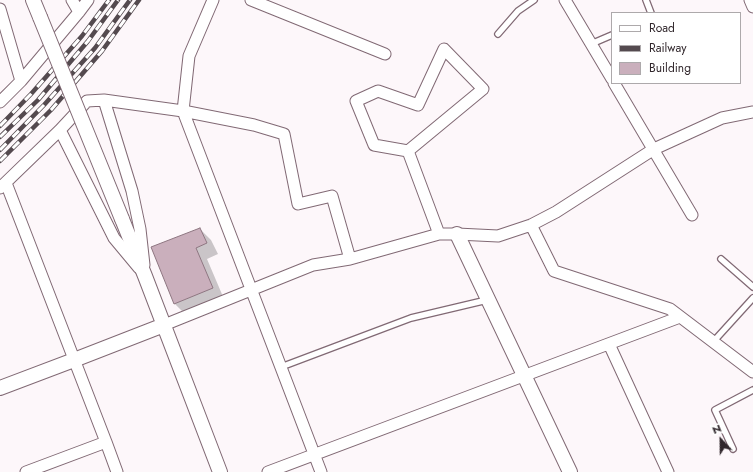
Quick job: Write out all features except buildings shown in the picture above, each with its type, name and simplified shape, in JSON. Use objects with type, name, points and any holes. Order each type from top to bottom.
[{"type":"street","points":[[33,0],[145,276],[220,472]]},
{"type":"street","points":[[72,0],[79,12]]},
{"type":"street","points":[[0,102],[21,81],[88,0]]},
{"type":"street","points":[[212,0],[189,56],[183,111],[321,472]]},
{"type":"street","points":[[251,0],[384,54]]},
{"type":"street","points":[[565,0],[611,77]]},
{"type":"street","points":[[750,0],[753,7]]},
{"type":"street","points":[[0,9],[21,81]]},
{"type":"street","points":[[444,49],[483,89],[408,151],[374,146],[356,101],[378,91],[418,105],[444,49]]},
{"type":"street","points":[[615,84],[692,215]]},
{"type":"street","points":[[104,100],[132,191],[140,229],[145,276]]},
{"type":"street","points":[[117,472],[74,360],[3,186],[87,101],[104,100],[183,111],[254,125],[284,134],[298,204],[332,196],[350,258]]},
{"type":"street","points":[[0,388],[164,325],[250,289],[313,265],[350,258],[439,234],[498,236],[531,225],[556,212],[654,149],[722,118],[753,112]]},
{"type":"street","points":[[60,130],[114,238],[145,276]]},
{"type":"street","points":[[408,151],[439,234]]},
{"type":"street","points":[[531,225],[554,270],[670,309],[753,372]]},
{"type":"street","points":[[457,234],[568,472]]},
{"type":"street","points":[[268,472],[680,317]]},
{"type":"street","points":[[609,344],[668,472]]},
{"type":"street","points":[[26,472],[106,442]]},
{"type":"lane","points":[[498,34],[518,11],[534,0]]},
{"type":"lane","points":[[646,0],[651,12]]},
{"type":"lane","points":[[591,44],[611,35]]},
{"type":"lane","points":[[721,259],[753,287]]},
{"type":"lane","points":[[713,342],[753,298]]},
{"type":"lane","points":[[280,367],[411,318],[488,300]]},
{"type":"lane","points":[[733,449],[715,410],[753,390]]},
{"type":"railway","points":[[0,126],[31,94],[82,36],[109,0]]},
{"type":"railway","points":[[0,137],[38,100],[88,41],[118,0]]},
{"type":"railway","points":[[0,150],[44,105],[95,48],[130,0]]},
{"type":"railway","points":[[0,161],[51,110],[102,51],[139,0]]}]
